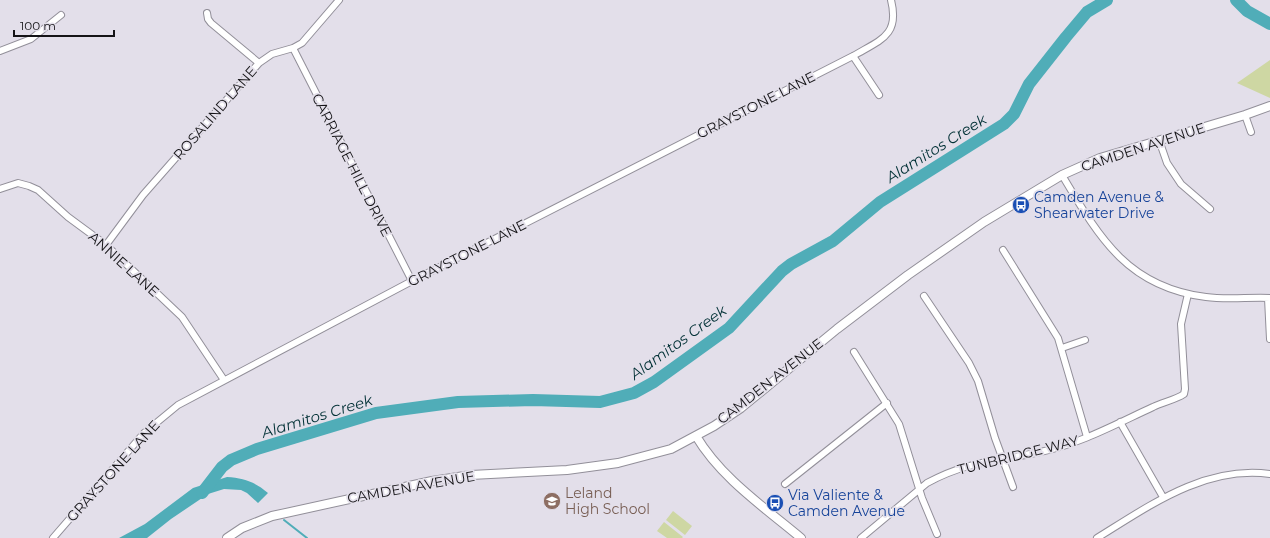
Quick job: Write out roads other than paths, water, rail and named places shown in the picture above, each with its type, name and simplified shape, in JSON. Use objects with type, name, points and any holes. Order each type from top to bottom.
[{"type":"street","name":"ROSALIND LANE","points":[[106,245],[143,195],[259,63],[276,52],[293,48],[302,43],[339,0]]},
{"type":"street","name":"GRAYSTONE LANE","points":[[53,538],[144,433],[178,405],[412,281],[853,56],[883,38],[892,29],[894,18],[892,0]]},
{"type":"street","points":[[207,13],[208,19],[211,23],[259,63]]},
{"type":"street","points":[[0,51],[31,40],[61,15]]},
{"type":"street","name":"CARRIAGE HILL DRIVE","points":[[293,48],[412,281]]},
{"type":"street","points":[[853,56],[879,95]]},
{"type":"street","name":"CAMDEN AVENUE","points":[[227,538],[242,528],[265,518],[296,509],[463,476],[567,470],[618,463],[662,452],[696,436],[741,408],[837,329],[908,275],[984,222],[1062,174],[1100,158],[1245,115],[1270,106]]},
{"type":"street","points":[[1245,115],[1251,132]]},
{"type":"street","points":[[1159,140],[1167,164],[1181,184],[1210,209]]},
{"type":"street","points":[[1062,174],[1101,237],[1116,255],[1140,274],[1155,282],[1188,294],[1215,298],[1269,298],[1270,339]]},
{"type":"street","name":"ANNIE LANE","points":[[0,189],[18,183],[33,188],[68,217],[106,245],[182,317],[224,380]]},
{"type":"street","points":[[1003,250],[1058,338],[1087,437]]},
{"type":"street","name":"TUNBRIDGE WAY","points":[[860,538],[920,489],[938,477],[963,466],[1053,449],[1087,437],[1184,394],[1185,389],[1181,324],[1188,294]]},
{"type":"street","points":[[924,296],[969,363],[978,381],[995,438],[1013,487]]},
{"type":"street","points":[[1062,348],[1085,340]]},
{"type":"street","points":[[854,352],[899,424],[920,489],[937,534]]},
{"type":"street","points":[[785,484],[887,403]]},
{"type":"street","points":[[1120,422],[1163,497]]},
{"type":"street","points":[[696,436],[708,454],[734,483],[801,538]]},
{"type":"street","points":[[1097,538],[1163,497],[1200,482],[1224,476],[1270,474]]},
{"type":"water","points":[[227,477],[249,481],[268,493],[258,503],[247,493],[241,490],[224,489],[208,494],[171,519],[147,538],[119,538],[145,524],[193,488]]},
{"type":"waterway","name":"Alamitos Creek","points":[[202,493],[222,467],[231,460],[257,449],[376,413],[458,402],[533,400],[600,402],[634,393],[654,382],[729,328],[782,271],[791,264],[833,241],[880,202],[1004,124],[1014,114],[1029,84],[1066,37],[1087,12],[1107,0]]},
{"type":"waterway","name":"Alamitos Creek","points":[[1236,0],[1247,11],[1270,24]]},
{"type":"waterway","points":[[284,520],[307,538]]},
{"type":"place","name":"Camden Avenue & Shearwater Drive","points":[[1021,205]]},
{"type":"place","name":"Leland High School","points":[[552,501]]},
{"type":"place","name":"Via Valiente & Camden Avenue","points":[[775,503]]}]
